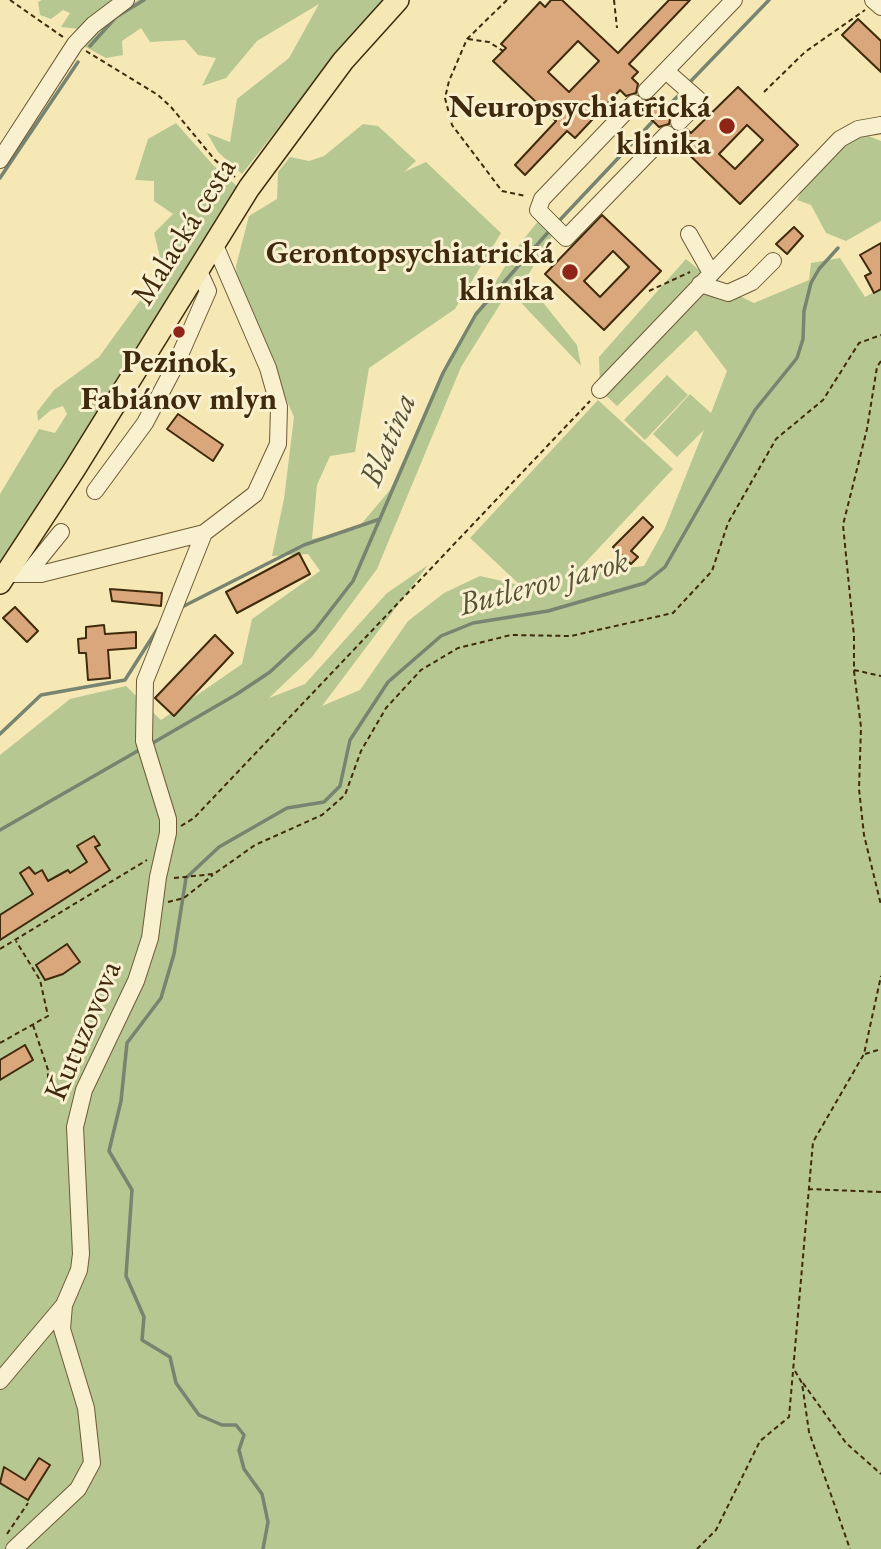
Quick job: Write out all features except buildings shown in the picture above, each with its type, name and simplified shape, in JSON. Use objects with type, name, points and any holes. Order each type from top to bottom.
[{"type":"main road","name":"Malacká cesta","points":[[11,577],[74,470],[249,188],[343,61],[398,0]]},
{"type":"lane","points":[[0,160],[75,44],[93,25],[126,0]]},
{"type":"lane","points":[[646,91],[671,75],[734,0]]},
{"type":"lane","points":[[671,75],[699,101],[679,122]]},
{"type":"lane","points":[[634,103],[542,199],[538,210],[566,238],[667,134]]},
{"type":"lane","points":[[600,390],[706,275],[840,139],[858,129],[881,125]]},
{"type":"lane","points":[[689,234],[706,275],[728,293],[752,282],[773,261]]},
{"type":"lane","points":[[11,577],[41,574],[204,533],[256,494],[278,443],[280,426],[276,388],[214,243]]},
{"type":"lane","points":[[95,491],[145,423],[176,364],[208,290],[198,269]]},
{"type":"lane","points":[[11,577],[61,532]]},
{"type":"lane","points":[[167,841],[168,819],[144,741],[143,704],[148,668],[204,533]]},
{"type":"lane","name":"Kutuzovova","points":[[10,1543],[78,1489],[92,1464],[90,1431],[80,1385],[65,1347],[64,1305],[79,1270],[81,1254],[75,1127],[86,1086],[144,962],[167,841]]},
{"type":"lane","points":[[0,1381],[64,1305]]},
{"type":"path","points":[[10,0],[52,32],[158,95],[172,107],[215,160],[249,188]]},
{"type":"path","points":[[507,0],[467,39],[449,81],[445,98],[452,125],[502,191],[542,199]]},
{"type":"path","points":[[614,0],[617,28]]},
{"type":"path","points":[[764,92],[805,52],[838,26],[859,12],[878,4]]},
{"type":"path","points":[[467,39],[489,42],[503,51]]},
{"type":"path","points":[[649,291],[683,274],[706,275]]},
{"type":"path","points":[[154,906],[184,898],[255,845],[322,815],[345,795],[361,751],[386,708],[421,670],[458,648],[511,635],[571,636],[673,613],[712,571],[728,523],[776,439],[823,400],[859,343],[881,335]]},
{"type":"path","points":[[881,361],[877,367],[867,429],[844,525],[854,670],[861,727],[859,789],[864,835],[881,905]]},
{"type":"path","points":[[0,950],[167,841],[194,818],[600,390]]},
{"type":"path","points":[[854,670],[881,676]]},
{"type":"path","points":[[183,878],[214,874]]},
{"type":"path","points":[[0,1043],[48,1016],[40,980],[15,940]]},
{"type":"path","points":[[697,1549],[716,1530],[760,1441],[789,1417],[813,1142],[864,1054],[881,976]]},
{"type":"path","points":[[33,1024],[48,1070],[48,1091],[86,1086]]},
{"type":"path","points":[[864,1054],[881,1049]]},
{"type":"path","points":[[807,1189],[881,1192]]},
{"type":"path","points":[[794,1370],[846,1443],[881,1474]]},
{"type":"path","points":[[794,1370],[802,1383],[809,1432],[850,1549]]},
{"type":"path","points":[[10,1543],[28,1503]]},
{"type":"green space","points":[[115,0],[80,29],[61,27],[70,13],[63,10],[51,19],[40,15],[38,2]]},
{"type":"green space","points":[[138,0],[388,0],[335,55],[242,174],[218,152],[207,133],[230,142],[237,99],[289,58],[319,4],[257,41],[226,78],[202,86],[216,58],[198,55],[185,40],[150,42],[141,28],[122,41],[123,55],[106,58],[82,45],[116,14]]},
{"type":"green space","points":[[176,123],[214,166],[237,186],[0,567],[0,494],[39,429],[55,433],[67,414],[63,406],[51,410],[38,421],[37,412],[54,390],[99,357],[163,269],[154,233],[173,214],[154,201],[154,181],[135,180],[148,139]]},
{"type":"green space","points":[[363,124],[378,126],[416,161],[404,172],[426,162],[501,233],[455,309],[369,368],[355,452],[330,456],[317,485],[312,539],[357,529],[390,490],[448,360],[515,250],[539,220],[552,236],[525,280],[577,345],[581,366],[509,290],[461,367],[377,569],[312,657],[269,698],[305,684],[387,593],[428,565],[322,706],[360,690],[408,621],[444,593],[480,576],[520,585],[470,538],[598,400],[673,469],[568,581],[602,571],[644,566],[665,528],[704,430],[677,457],[653,434],[690,394],[711,413],[727,371],[696,330],[617,406],[600,390],[599,357],[686,259],[717,285],[754,303],[809,280],[811,263],[840,258],[865,297],[881,288],[881,1549],[0,1549],[0,755],[70,699],[126,686],[161,720],[242,664],[252,619],[320,571],[308,554],[272,556],[284,499],[294,417],[238,291],[236,266],[249,216],[277,199],[278,172],[290,157],[309,161],[324,156]]},
{"type":"green space","points":[[861,133],[881,141],[881,221],[846,241],[826,233],[811,205],[797,200],[809,175],[835,142]]},
{"type":"green space","points":[[667,375],[688,395],[645,440],[624,420]]},
{"type":"waterway","points":[[90,46],[116,17],[144,0]]},
{"type":"waterway","name":"Blatina","points":[[689,83],[769,0]]},
{"type":"waterway","points":[[0,178],[78,62]]},
{"type":"waterway","name":"Blatina","points":[[663,111],[682,92]]},
{"type":"waterway","name":"Blatina","points":[[557,223],[655,119]]},
{"type":"waterway","name":"Blatina","points":[[151,744],[270,672],[315,630],[353,581],[443,373],[476,314],[551,229]]},
{"type":"waterway","name":"Butlerov jarok","points":[[263,1549],[268,1522],[262,1494],[244,1469],[239,1450],[244,1435],[236,1425],[222,1425],[199,1415],[176,1383],[170,1357],[142,1340],[144,1317],[126,1276],[132,1190],[109,1151],[121,1101],[127,1043],[161,998],[174,954],[186,878],[219,847],[287,808],[324,802],[340,786],[350,740],[388,682],[441,636],[473,623],[548,611],[645,583],[665,567],[755,410],[797,358],[803,339],[804,311],[811,283],[819,269],[838,248]]},
{"type":"waterway","points":[[182,607],[304,545],[380,519]]},
{"type":"waterway","points":[[0,734],[41,695],[125,680],[158,628]]},
{"type":"waterway","name":"Blatina","points":[[0,830],[141,749]]},
{"type":"place","name":"Neuropsychiatrická klinika","points":[[727,126]]},
{"type":"place","name":"Gerontopsychiatrická klinika","points":[[570,272]]},
{"type":"place","name":"Pezinok, Fabiánov mlyn","points":[[179,332]]}]
